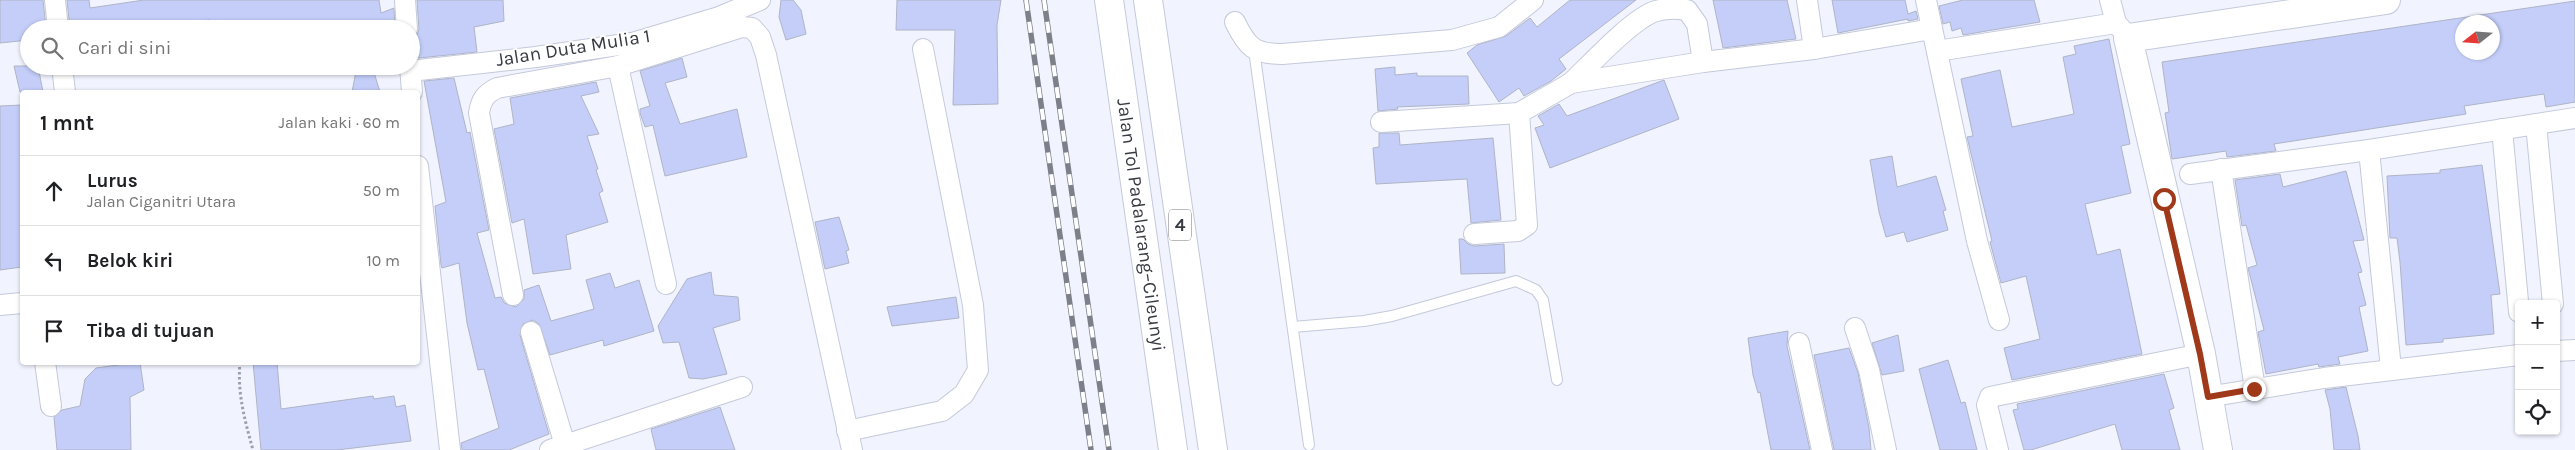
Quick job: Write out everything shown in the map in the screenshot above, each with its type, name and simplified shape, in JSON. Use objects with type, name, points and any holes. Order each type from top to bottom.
[{"type":"main road","name":"Jalan Tol Padalarang–Cileunyi","points":[[1108,0],[1173,450]]},
{"type":"main road","name":"Jalan Tol Padalarang–Cileunyi","points":[[1148,0],[1213,450]]},
{"type":"main road","points":[[2218,450],[2200,354],[2122,30],[2386,0]]},
{"type":"street","points":[[55,0],[57,20]]},
{"type":"street","points":[[405,0],[406,20]]},
{"type":"street","name":"Jalan Duta Mulia 1","points":[[420,68],[536,57],[632,42],[719,17],[760,0]]},
{"type":"street","points":[[1235,22],[1240,33],[1254,50],[1265,54],[1282,54],[1452,40],[1499,27],[1534,0]]},
{"type":"street","points":[[1807,0],[1814,50]]},
{"type":"street","points":[[1926,0],[1977,241],[1999,320]]},
{"type":"street","points":[[1936,52],[2122,30],[2110,0]]},
{"type":"street","points":[[1381,122],[1520,113],[1571,83],[1628,30],[1652,13],[1670,8],[1687,10],[1697,24],[1703,62]]},
{"type":"street","points":[[513,295],[479,113],[481,102],[487,93],[497,88],[618,66],[742,27],[752,28],[760,37],[766,55],[850,440],[942,412],[964,394],[978,370],[973,306],[923,49]]},
{"type":"street","points":[[1571,83],[1703,62],[1814,50],[1932,29]]},
{"type":"street","points":[[618,66],[666,284]]},
{"type":"street","points":[[63,75],[65,90]]},
{"type":"street","points":[[411,75],[412,90]]},
{"type":"street","points":[[1474,234],[1518,231],[1527,225],[1520,113]]},
{"type":"street","points":[[2190,174],[2369,150],[2575,118]]},
{"type":"street","points":[[2536,124],[2553,300]]},
{"type":"street","points":[[2502,129],[2518,300]]},
{"type":"street","points":[[2369,150],[2392,369]]},
{"type":"street","points":[[2220,169],[2254,389]]},
{"type":"street","points":[[420,184],[450,450]]},
{"type":"street","points":[[0,305],[20,303]]},
{"type":"street","points":[[1855,328],[1869,370],[1886,450]]},
{"type":"street","points":[[531,332],[557,448],[742,387]]},
{"type":"street","points":[[1799,343],[1822,450]]},
{"type":"street","points":[[1998,450],[1986,405],[1990,397],[2200,354]]},
{"type":"street","points":[[2208,397],[2392,369],[2515,355]]},
{"type":"street","points":[[45,365],[51,406]]},
{"type":"lane","points":[[1254,50],[1309,445]]},
{"type":"lane","points":[[1293,327],[1364,321],[1392,316],[1516,281],[1536,290],[1543,300],[1558,380]]},
{"type":"path","points":[[240,365],[238,380],[241,405],[253,450]]},
{"type":"building","points":[[0,0],[43,0],[45,20],[20,20],[20,41],[0,43]]},
{"type":"building","points":[[67,0],[89,0],[90,8],[144,0],[379,0],[381,13],[394,8],[395,20],[210,20],[69,20]]},
{"type":"building","points":[[417,0],[503,0],[504,21],[474,27],[477,52],[420,58],[420,20],[418,20]]},
{"type":"building","points":[[781,0],[793,0],[801,10],[806,34],[786,40],[779,17]]},
{"type":"building","points":[[897,0],[1001,0],[997,25],[998,104],[953,105],[955,30],[896,30]]},
{"type":"building","points":[[1570,0],[1636,0],[1559,59],[1566,69],[1551,81],[1524,96],[1519,88],[1499,102],[1467,53],[1477,45],[1506,36],[1530,18],[1537,27]]},
{"type":"building","points":[[1713,0],[1787,0],[1796,39],[1723,48]]},
{"type":"building","points":[[1832,0],[1905,0],[1908,14],[1916,11],[1918,19],[1908,21],[1908,19],[1838,33]]},
{"type":"building","points":[[1963,0],[2034,0],[2040,22],[1963,35],[1961,28],[1952,31],[1950,22],[1943,24],[1939,6]]},
{"type":"building","points":[[2575,1],[2575,102],[2546,107],[2544,94],[2464,106],[2466,114],[2274,144],[2276,151],[2227,157],[2226,151],[2172,159],[2165,113],[2169,112],[2162,62],[2455,19],[2455,60],[2500,60],[2500,15],[2480,15]]},
{"type":"building","points":[[2109,39],[2130,144],[2121,146],[2131,193],[2085,204],[2097,255],[2120,249],[2142,354],[2012,380],[2004,348],[2040,339],[2026,276],[2001,283],[1967,137],[1973,136],[1961,79],[2000,70],[2012,127],[2074,114],[2063,57],[2076,54],[2074,46]]},
{"type":"building","points":[[682,58],[687,77],[665,83],[680,124],[737,109],[747,157],[665,176],[653,125],[645,127],[640,113],[640,109],[650,106],[640,71]]},
{"type":"building","points":[[14,66],[20,66],[20,75],[40,75],[43,90],[20,90],[20,92]]},
{"type":"building","points":[[1395,67],[1395,75],[1417,73],[1417,76],[1468,76],[1469,104],[1397,107],[1398,109],[1378,111],[1375,69]]},
{"type":"building","points":[[355,75],[375,75],[379,90],[352,90]]},
{"type":"building","points":[[454,78],[467,133],[470,132],[489,230],[477,233],[495,298],[501,297],[504,303],[516,307],[524,299],[524,290],[539,285],[551,321],[594,309],[586,280],[610,273],[615,288],[639,280],[654,331],[604,346],[603,340],[550,355],[539,324],[533,320],[523,324],[520,335],[549,434],[509,450],[462,450],[461,443],[499,428],[484,369],[478,370],[467,323],[459,263],[442,268],[441,265],[435,206],[446,202],[424,81]]},
{"type":"building","points":[[1664,80],[1679,119],[1550,168],[1535,128],[1544,125],[1538,116],[1559,104],[1567,116]]},
{"type":"building","points":[[596,82],[599,92],[581,96],[599,134],[587,136],[598,169],[596,170],[603,191],[599,193],[608,222],[566,235],[571,269],[533,274],[524,219],[512,223],[494,129],[514,124],[510,98]]},
{"type":"building","points":[[20,105],[20,267],[0,270],[0,106]]},
{"type":"building","points":[[1379,133],[1399,133],[1400,145],[1493,138],[1501,220],[1471,223],[1467,179],[1376,184],[1373,148],[1379,147]]},
{"type":"building","points":[[1892,156],[1897,187],[1936,176],[1946,210],[1943,211],[1948,230],[1907,242],[1904,232],[1886,237],[1879,212],[1870,160]]},
{"type":"building","points":[[2482,165],[2500,294],[2491,295],[2494,334],[2443,339],[2443,342],[2406,345],[2397,238],[2390,238],[2387,176],[2440,173],[2440,170]]},
{"type":"building","points":[[2346,171],[2364,240],[2353,241],[2362,272],[2358,273],[2366,305],[2359,307],[2368,351],[2338,357],[2340,364],[2319,367],[2318,364],[2266,374],[2258,332],[2264,330],[2248,268],[2257,265],[2246,225],[2242,226],[2235,180],[2280,174],[2283,187]]},
{"type":"building","points":[[839,217],[849,250],[846,251],[849,263],[825,269],[815,222]]},
{"type":"building","points":[[1459,239],[1463,239],[1468,244],[1474,246],[1504,244],[1505,273],[1461,274]]},
{"type":"building","points":[[711,272],[714,295],[738,297],[740,320],[713,328],[727,374],[703,379],[689,378],[679,342],[663,343],[658,326],[687,279]]},
{"type":"building","points":[[956,297],[959,318],[892,326],[887,307]]},
{"type":"building","points":[[1788,331],[1787,346],[1810,450],[1771,450],[1760,392],[1758,393],[1753,375],[1748,338]]},
{"type":"building","points":[[1898,335],[1904,371],[1882,375],[1872,343]]},
{"type":"building","points":[[1849,348],[1858,373],[1869,428],[1871,450],[1834,450],[1814,355]]},
{"type":"building","points":[[1948,360],[1961,403],[1965,402],[1977,450],[1940,450],[1919,369]]},
{"type":"building","points":[[118,365],[140,365],[144,390],[130,397],[131,450],[57,450],[54,417],[62,410],[80,406],[85,379],[96,368]]},
{"type":"building","points":[[253,365],[277,365],[281,409],[373,396],[374,399],[394,396],[396,407],[405,405],[411,441],[337,450],[261,450]]},
{"type":"building","points":[[2164,374],[2174,408],[2169,410],[2180,450],[2122,450],[2115,424],[2031,450],[2024,450],[2013,410],[2018,409],[2017,404]]},
{"type":"building","points":[[2346,387],[2360,450],[2334,450],[2330,409],[2325,390]]},
{"type":"building","points":[[720,407],[735,450],[656,450],[651,429]]},
{"type":"railway","points":[[1026,0],[1091,450]]},
{"type":"railway","points":[[1044,0],[1109,450]]},
{"type":"route","points":[[2164,199],[2200,354],[2208,397],[2254,389]]}]
